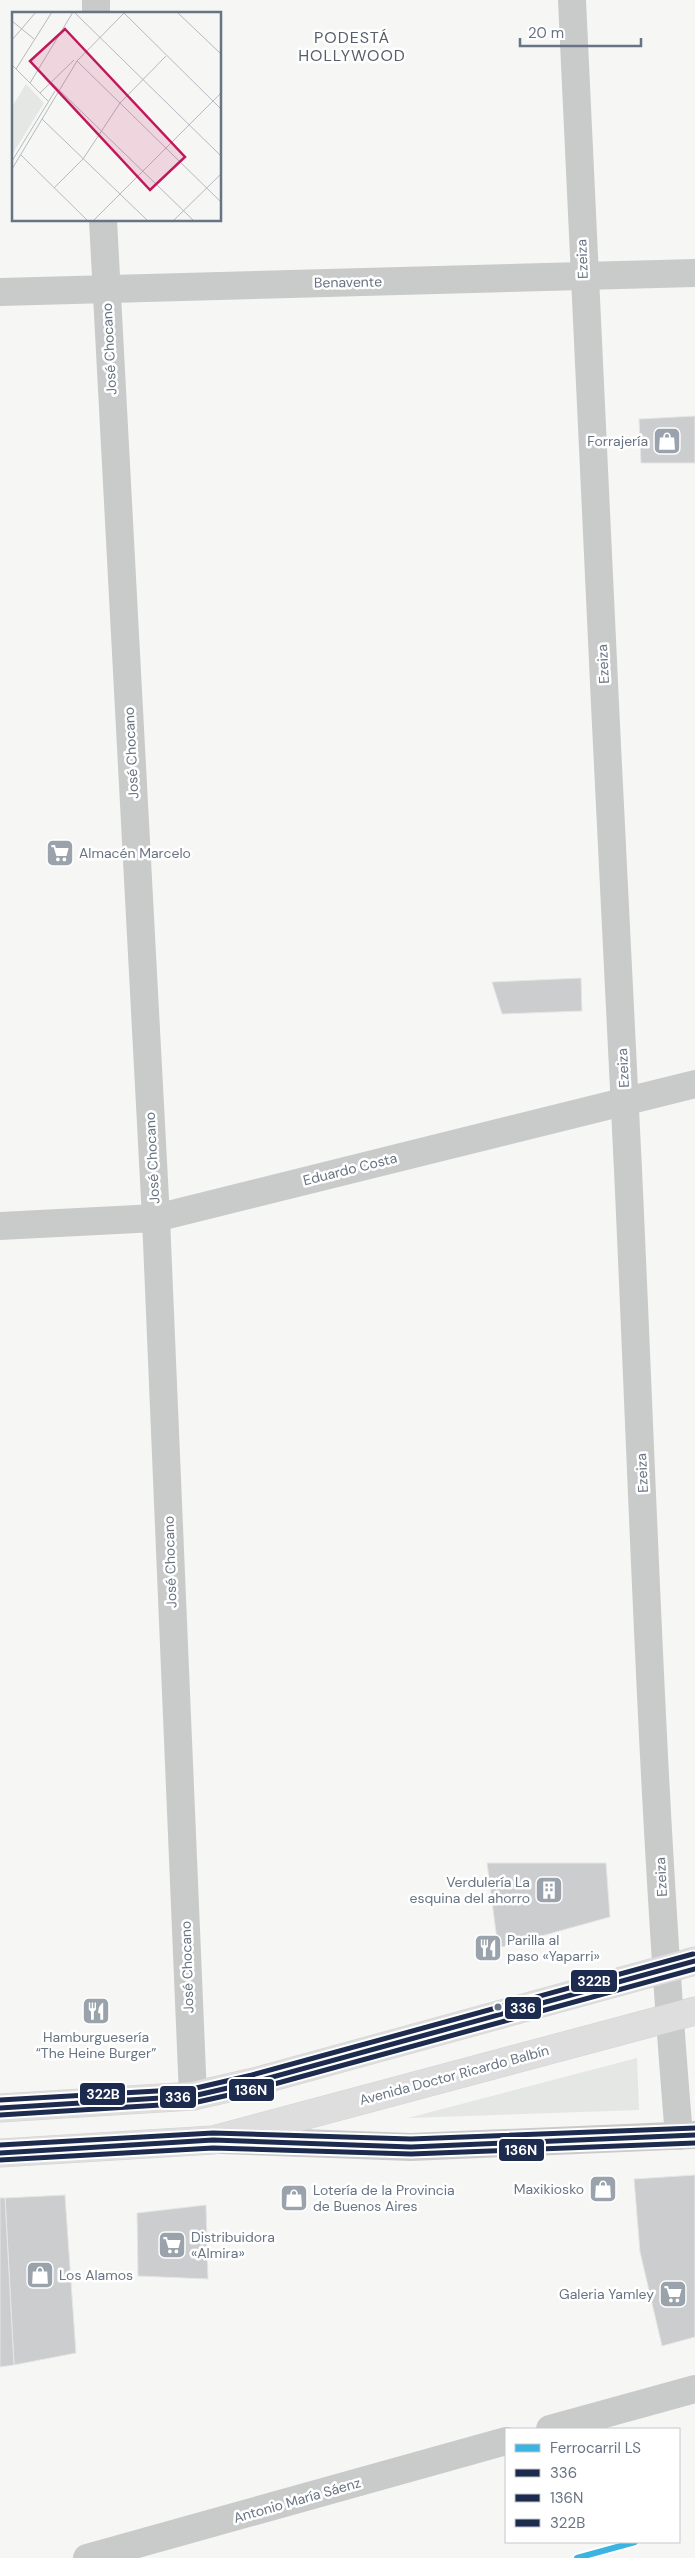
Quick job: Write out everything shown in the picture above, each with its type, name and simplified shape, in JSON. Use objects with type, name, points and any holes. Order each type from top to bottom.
[{"type":"main road","points":[[0,2108],[193,2096],[254,2082],[695,1961]]},
{"type":"main road","name":"Avenida Doctor Ricardo Balbín","points":[[0,2153],[213,2140],[695,2011]]},
{"type":"street","name":"Ezeiza","points":[[572,0],[583,277],[625,1100],[665,1970],[669,2018],[687,2136]]},
{"type":"street","name":"José Chocano","points":[[103,221],[156,1218],[193,2096]]},
{"type":"street","name":"Benavente","points":[[0,292],[695,273]]},
{"type":"street","name":"Eduardo Costa","points":[[0,1226],[156,1218],[695,1084]]},
{"type":"street","name":"Avenida Doctor Ricardo Balbín","points":[[213,2140],[411,2147],[687,2136]]},
{"type":"street","points":[[554,2428],[695,2389]]},
{"type":"street","name":"Antonio María Sáenz","points":[[87,2558],[505,2441]]},
{"type":"shaded area","points":[[637,2058],[639,2110],[408,2118]]},
{"type":"building","name":"Forrajería","points":[[695,416],[695,463],[641,463],[639,419]]},
{"type":"building","points":[[581,978],[582,1011],[502,1014],[492,982]]},
{"type":"building","name":"Verdulería La esquina del ahorro","points":[[487,1863],[606,1863],[610,1917],[498,1948]]},
{"type":"building","name":"Galeria Yamley","points":[[695,2175],[695,2337],[662,2346],[640,2252],[634,2179]]},
{"type":"building","name":"Los Alamos","points":[[65,2195],[76,2353],[14,2365],[5,2198]]},
{"type":"building","points":[[0,2198],[5,2198],[14,2365],[0,2367]]},
{"type":"building","name":"Distribuidora «Almira»","points":[[206,2205],[208,2279],[138,2276],[137,2213]]},
{"type":"rail line","name":"LS","points":[[577,2558],[631,2543]]},
{"type":"transit line","name":"322B","points":[[0,2100],[192,2089],[252,2075],[693,1954]]},
{"type":"transit line","name":"336","points":[[0,2108],[193,2096],[254,2082],[695,1961]]},
{"type":"transit line","name":"136N","points":[[0,2115],[193,2103],[256,2089],[695,1969]]},
{"type":"transit line","name":"322B","points":[[0,2145],[213,2133],[411,2139],[695,2128]]},
{"type":"transit line","name":"336","points":[[0,2153],[213,2140],[411,2147],[695,2135]]},
{"type":"transit line","name":"136N","points":[[0,2160],[213,2148],[411,2154],[695,2143]]},
{"type":"place","name":"Forrajería","points":[[667,441]]},
{"type":"place","name":"Almacén Marcelo","points":[[60,853]]},
{"type":"place","name":"Verdulería La esquina del ahorro","points":[[549,1890]]},
{"type":"place","name":"Parilla al paso «Yaparri»","points":[[488,1948]]},
{"type":"place","name":"Hamburguesería “The Heine Burger”","points":[[96,2011]]},
{"type":"place","name":"Maxikiosko","points":[[603,2189]]},
{"type":"place","name":"Lotería de la Provincia de Buenos Aires","points":[[294,2198]]},
{"type":"place","name":"Distribuidora «Almira»","points":[[172,2245]]},
{"type":"place","name":"Los Alamos","points":[[40,2275]]},
{"type":"place","name":"Galeria Yamley","points":[[673,2294]]},
{"type":"district","name":"PODESTÁ HOLLYWOOD","points":[[352,46]]}]
